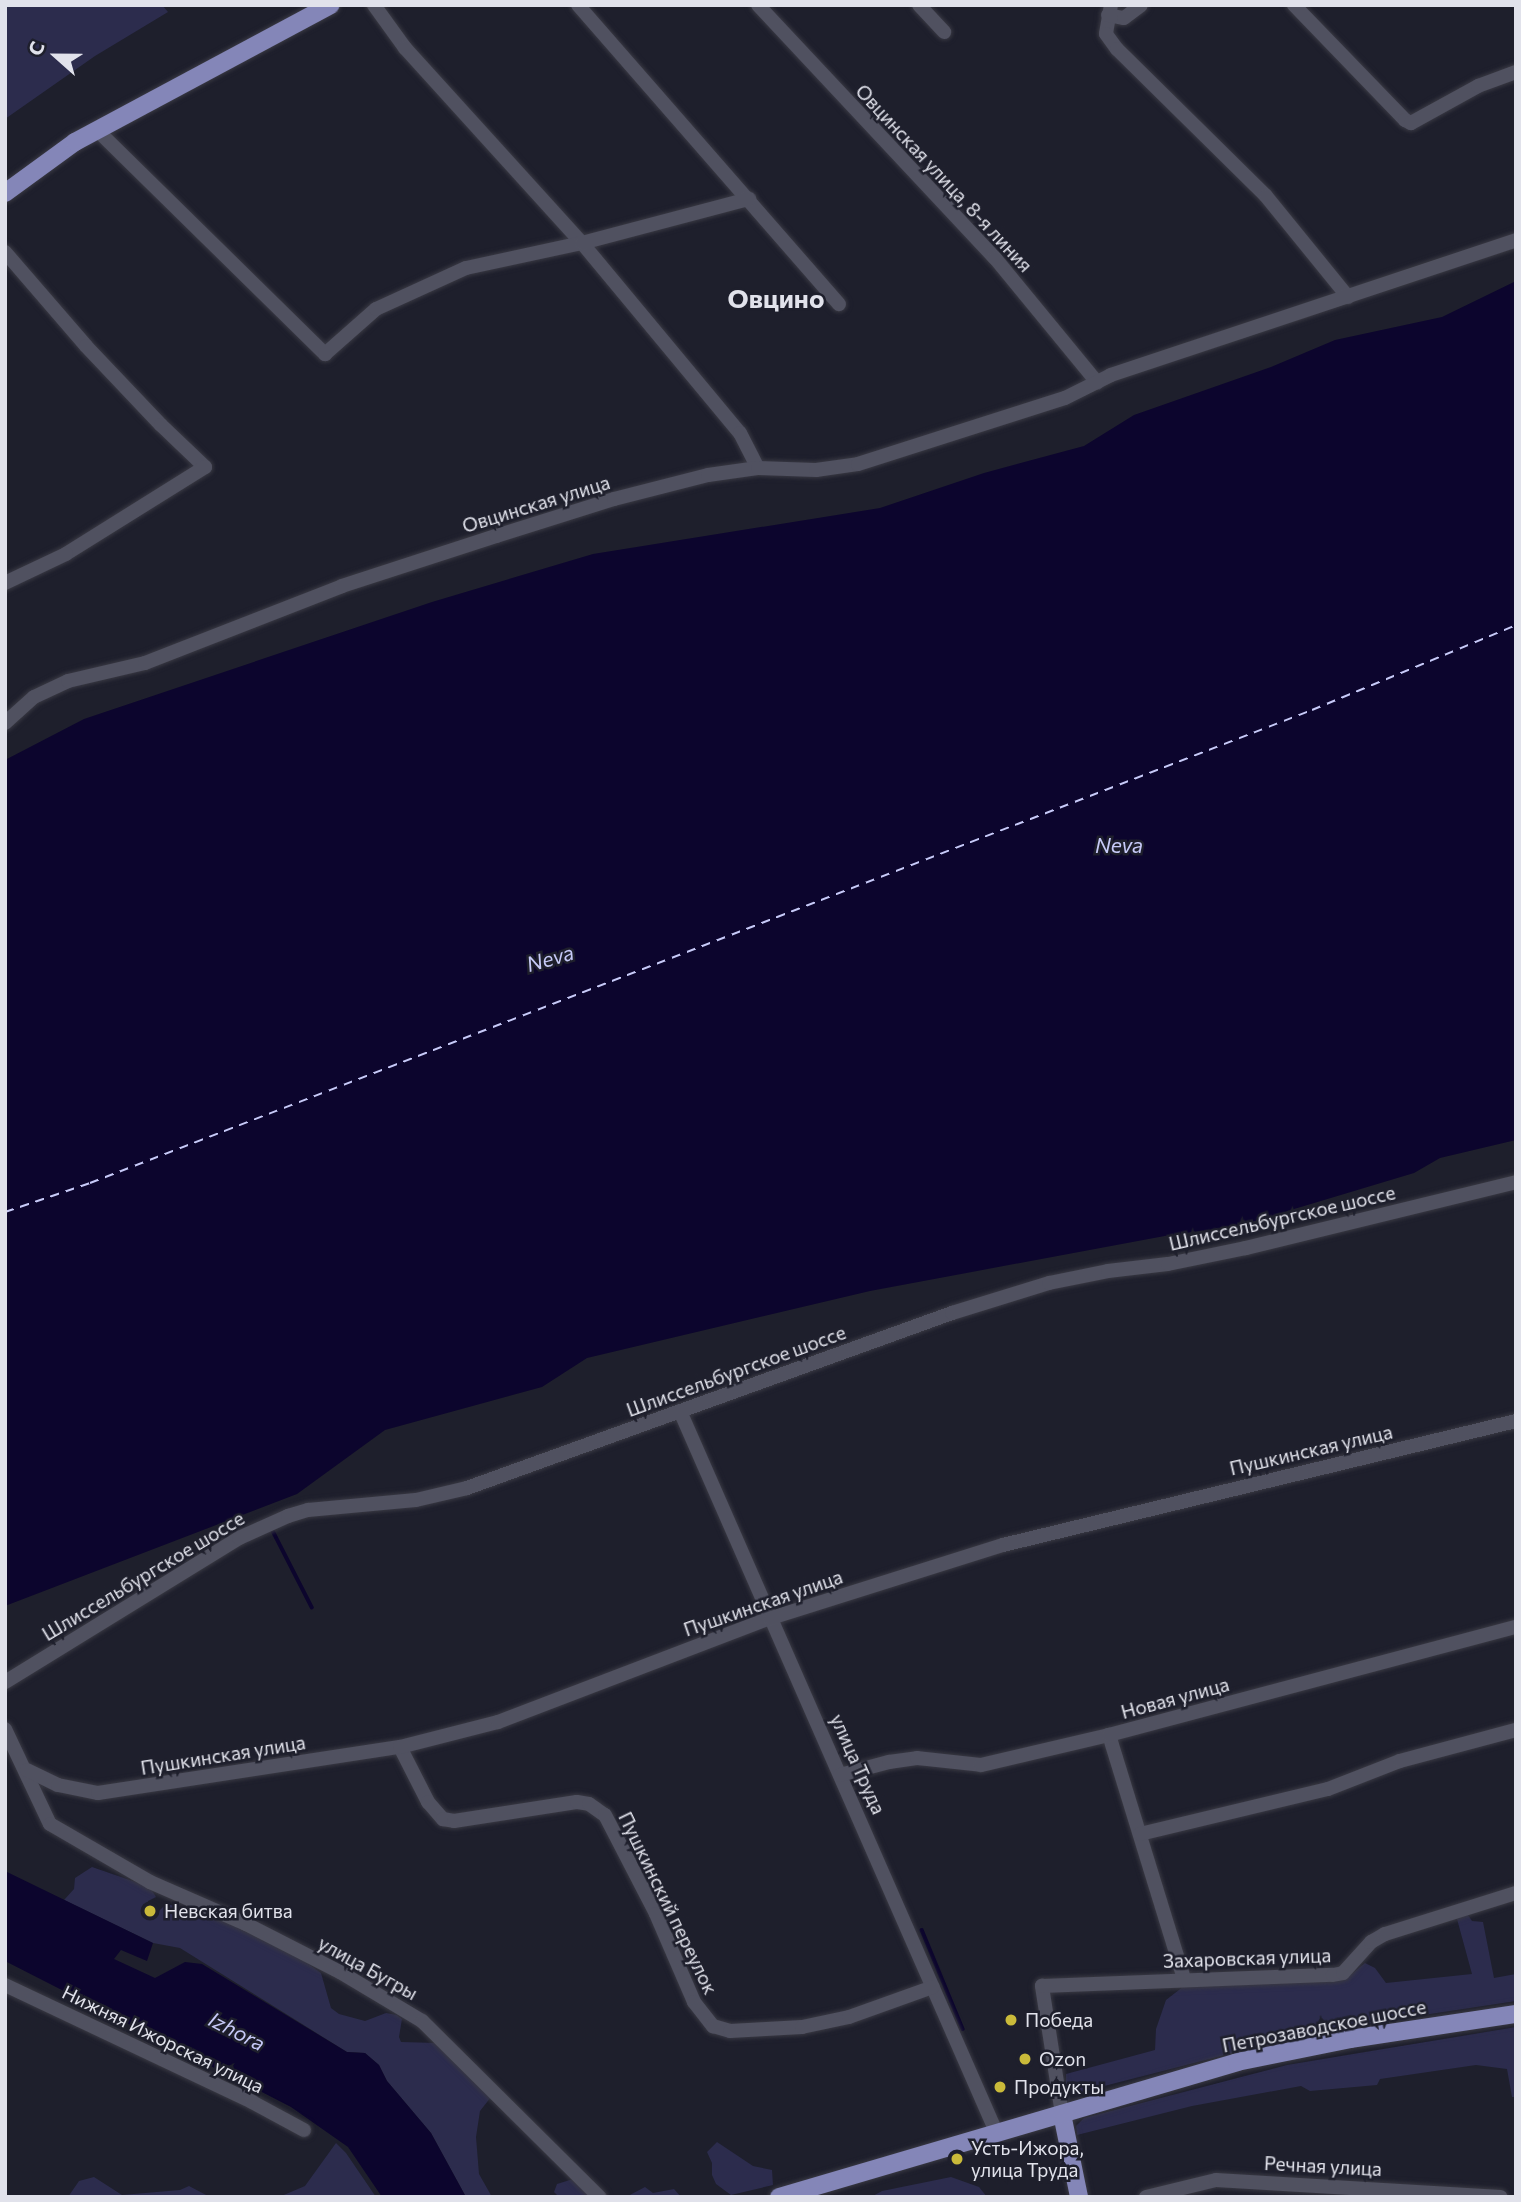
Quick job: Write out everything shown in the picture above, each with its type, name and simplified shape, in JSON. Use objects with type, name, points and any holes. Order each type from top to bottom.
[{"type":"main road","points":[[5,193],[45,162],[97,130],[331,5]]},
{"type":"main road","name":"Петрозаводское шоссе","points":[[779,2197],[1279,2052],[1516,2014]]},
{"type":"main road","points":[[1062,2115],[1079,2197]]},
{"type":"street","points":[[374,5],[405,48],[582,243],[740,433],[758,468]]},
{"type":"street","points":[[578,5],[839,304]]},
{"type":"street","name":"Овцинская улица, 8-я линия","points":[[758,5],[995,258],[1097,382]]},
{"type":"street","points":[[919,5],[944,32]]},
{"type":"street","points":[[1141,5],[1124,18],[1109,10],[1106,34],[1266,196],[1348,297]]},
{"type":"street","points":[[1294,5],[1405,120],[1411,123],[1478,86],[1516,72]]},
{"type":"street","points":[[97,130],[325,354],[376,309],[466,268],[582,243],[749,200]]},
{"type":"street","name":"Овцинская улица","points":[[5,723],[34,697],[68,681],[145,663],[342,586],[614,499],[708,475],[758,468],[816,470],[858,464],[1065,398],[1097,382],[1516,240]]},
{"type":"street","points":[[5,252],[86,346],[205,467],[66,554],[5,583]]},
{"type":"street","name":"Шлиссельбургское шоссе","points":[[5,1682],[239,1538],[288,1516],[308,1510],[440,1496],[511,1474],[952,1313],[1049,1283],[1108,1271],[1168,1264],[1246,1248],[1516,1182]]},
{"type":"street","name":"улица Труда","points":[[680,1411],[997,2134]]},
{"type":"street","name":"Пушкинская улица","points":[[26,1770],[58,1785],[98,1793],[400,1747],[498,1721],[771,1618],[1003,1545],[1516,1421]]},
{"type":"street","name":"Новая улица","points":[[840,1775],[889,1762],[917,1758],[981,1765],[1109,1735],[1516,1627]]},
{"type":"street","name":"улица Бугры","points":[[5,1729],[26,1770],[38,1804],[50,1824],[150,1882],[246,1924],[340,1972],[422,2021],[599,2197]]},
{"type":"street","points":[[1140,1834],[1328,1789],[1400,1761],[1516,1730]]},
{"type":"street","points":[[1109,1735],[1184,1979]]},
{"type":"street","name":"Пушкинский переулок","points":[[400,1747],[428,1802],[443,1819],[454,1821],[577,1802],[589,1804],[605,1815],[656,1914],[694,2002],[713,2026],[730,2031],[802,2027],[849,2017],[933,1987]]},
{"type":"street","name":"Захаровская улица","points":[[1062,2115],[1042,1986],[1333,1975],[1343,1973],[1371,1942],[1385,1934],[1516,1893]]},
{"type":"street","name":"Нижняя Ижорская улица","points":[[5,1984],[252,2102],[304,2130]]},
{"type":"street","name":"Речная улица","points":[[1146,2197],[1216,2180],[1500,2197]]},
{"type":"shaded area","points":[[5,5],[162,5],[168,12],[95,56],[5,119]]},
{"type":"shaded area","points":[[92,1867],[150,1887],[156,1897],[148,1901],[146,1916],[153,1917],[166,1904],[209,1913],[307,1963],[321,1973],[331,2008],[339,2014],[365,2021],[386,2013],[397,2015],[402,2019],[399,2037],[401,2042],[437,2043],[491,2097],[480,2111],[476,2137],[479,2174],[492,2197],[466,2197],[431,2133],[387,2081],[379,2065],[365,2053],[347,2052],[180,1948],[153,1943],[64,1900],[74,1889],[75,1878]]},
{"type":"shaded area","points":[[1468,1915],[1472,1921],[1483,1922],[1494,1978],[1516,1974],[1516,2001],[1311,2032],[1291,2031],[1284,2040],[1073,2094],[1066,2087],[1066,2074],[1155,2050],[1156,2029],[1166,2000],[1184,1986],[1350,1975],[1365,1963],[1375,1968],[1386,1983],[1472,1974],[1457,1919]]},
{"type":"shaded area","points":[[1516,2027],[1516,2097],[1512,2097],[1507,2069],[1476,2065],[1380,2079],[1377,2085],[1310,2091],[1301,2086],[1192,2106],[1077,2135],[1076,2126],[1084,2118],[1287,2065]]},
{"type":"shaded area","points":[[717,2142],[753,2166],[772,2170],[773,2185],[731,2195],[716,2184],[707,2152]]},
{"type":"shaded area","points":[[336,2143],[376,2197],[279,2197],[305,2186]]},
{"type":"shaded area","points":[[94,2177],[122,2195],[180,2190],[189,2186],[210,2197],[68,2197],[79,2181]]},
{"type":"shaded area","points":[[951,2177],[979,2187],[987,2197],[871,2197],[882,2191]]},
{"type":"shaded area","points":[[573,2179],[590,2197],[559,2197],[554,2192],[557,2184]]},
{"type":"shaded area","points":[[645,2187],[653,2193],[674,2189],[681,2197],[626,2197]]},
{"type":"water","name":"Neva","points":[[1516,281],[1516,1140],[1440,1158],[1414,1173],[1238,1226],[1170,1235],[870,1291],[587,1358],[542,1387],[385,1430],[297,1494],[5,1606],[5,760],[84,719],[432,602],[593,554],[880,508],[984,473],[1084,446],[1134,415],[1271,367],[1335,340],[1442,317]]},
{"type":"water","name":"Izhora","points":[[5,1871],[153,1943],[147,1961],[121,1950],[114,1959],[155,1978],[185,1962],[202,1964],[347,2052],[365,2053],[379,2065],[387,2081],[431,2133],[466,2197],[382,2197],[348,2147],[291,2107],[5,1961]]},
{"type":"waterway","points":[[272,1529],[312,1607]]},
{"type":"waterway","points":[[922,1930],[963,2029]]},
{"type":"ferry route","points":[[5,1212],[90,1183],[1312,710],[1516,625]]},
{"type":"place","name":"Невская битва","points":[[150,1911]]},
{"type":"place","name":"Победа","points":[[1011,2020]]},
{"type":"place","name":"Ozon","points":[[1025,2059]]},
{"type":"place","name":"Продукты","points":[[1000,2087]]},
{"type":"place","name":"Усть-Ижора, улица Труда","points":[[957,2159]]},
{"type":"district","name":"Овцино","points":[[776,298]]}]
